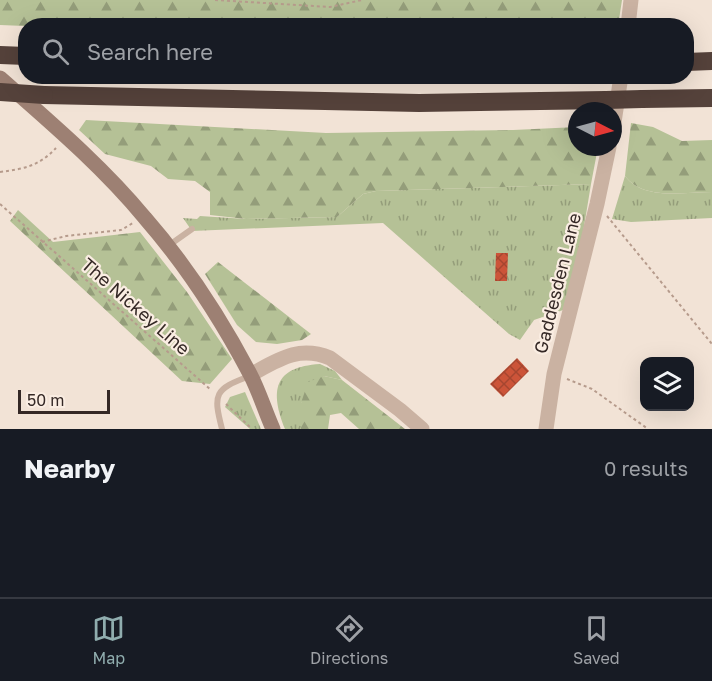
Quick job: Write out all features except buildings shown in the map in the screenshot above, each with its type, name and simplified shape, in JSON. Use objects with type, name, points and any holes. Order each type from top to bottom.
[{"type":"highway","points":[[0,55],[18,56]]},
{"type":"highway","points":[[694,62],[712,61]]},
{"type":"highway","points":[[0,92],[44,95],[419,103],[712,98]]},
{"type":"main road","points":[[0,78],[66,137],[144,216],[168,246],[212,309],[250,375],[273,429]]},
{"type":"street","points":[[629,18],[632,0]]},
{"type":"street","points":[[617,102],[620,84]]},
{"type":"street","name":"Gaddesden Lane","points":[[546,429],[554,374],[607,156]]},
{"type":"street","points":[[250,375],[292,355],[310,352],[319,354],[339,365],[422,429]]},
{"type":"lane","points":[[168,246],[192,229]]},
{"type":"lane","points":[[222,429],[216,405],[218,396],[231,382],[250,375]]},
{"type":"path","points":[[215,0],[330,7],[362,0]]},
{"type":"path","points":[[0,172],[27,169],[50,154],[66,137]]},
{"type":"path","name":"The Nickey Line","points":[[0,204],[218,396],[252,429]]},
{"type":"path","points":[[597,204],[712,344]]},
{"type":"path","points":[[42,242],[66,236],[121,230],[144,216]]},
{"type":"path","points":[[554,374],[592,389],[648,429]]},
{"type":"green space","points":[[0,0],[622,0],[619,18],[18,18],[18,26],[0,25]]},
{"type":"green space","points":[[86,120],[326,133],[568,127],[568,156],[596,156],[591,184],[376,191],[363,194],[337,217],[246,219],[210,215],[210,192],[195,181],[168,179],[151,166],[105,154],[79,130]]},
{"type":"green space","points":[[631,123],[653,127],[682,141],[712,140],[712,192],[677,194],[653,192],[633,184],[625,176]]},
{"type":"green space","points":[[625,176],[633,184],[653,192],[677,194],[712,192],[712,218],[631,222],[612,219]]},
{"type":"green space","points":[[591,184],[581,245],[563,310],[534,320],[520,340],[509,334],[383,223],[192,231],[183,218],[197,219],[200,216],[246,219],[337,217],[363,194],[376,191]]},
{"type":"green space","points":[[18,210],[53,242],[140,232],[187,292],[232,359],[210,384],[182,381],[10,221]]},
{"type":"green space","points":[[218,262],[311,334],[302,340],[277,344],[256,342],[237,325],[205,274]]},
{"type":"green space","points":[[320,364],[335,371],[342,380],[324,376],[301,403],[301,429],[285,429],[278,403],[279,383],[293,370]]},
{"type":"green space","points":[[324,376],[342,380],[405,429],[359,429],[341,413],[330,415],[328,429],[301,429],[301,403],[308,382]]},
{"type":"green space","points":[[245,392],[261,429],[250,429],[225,407],[230,397]]}]
